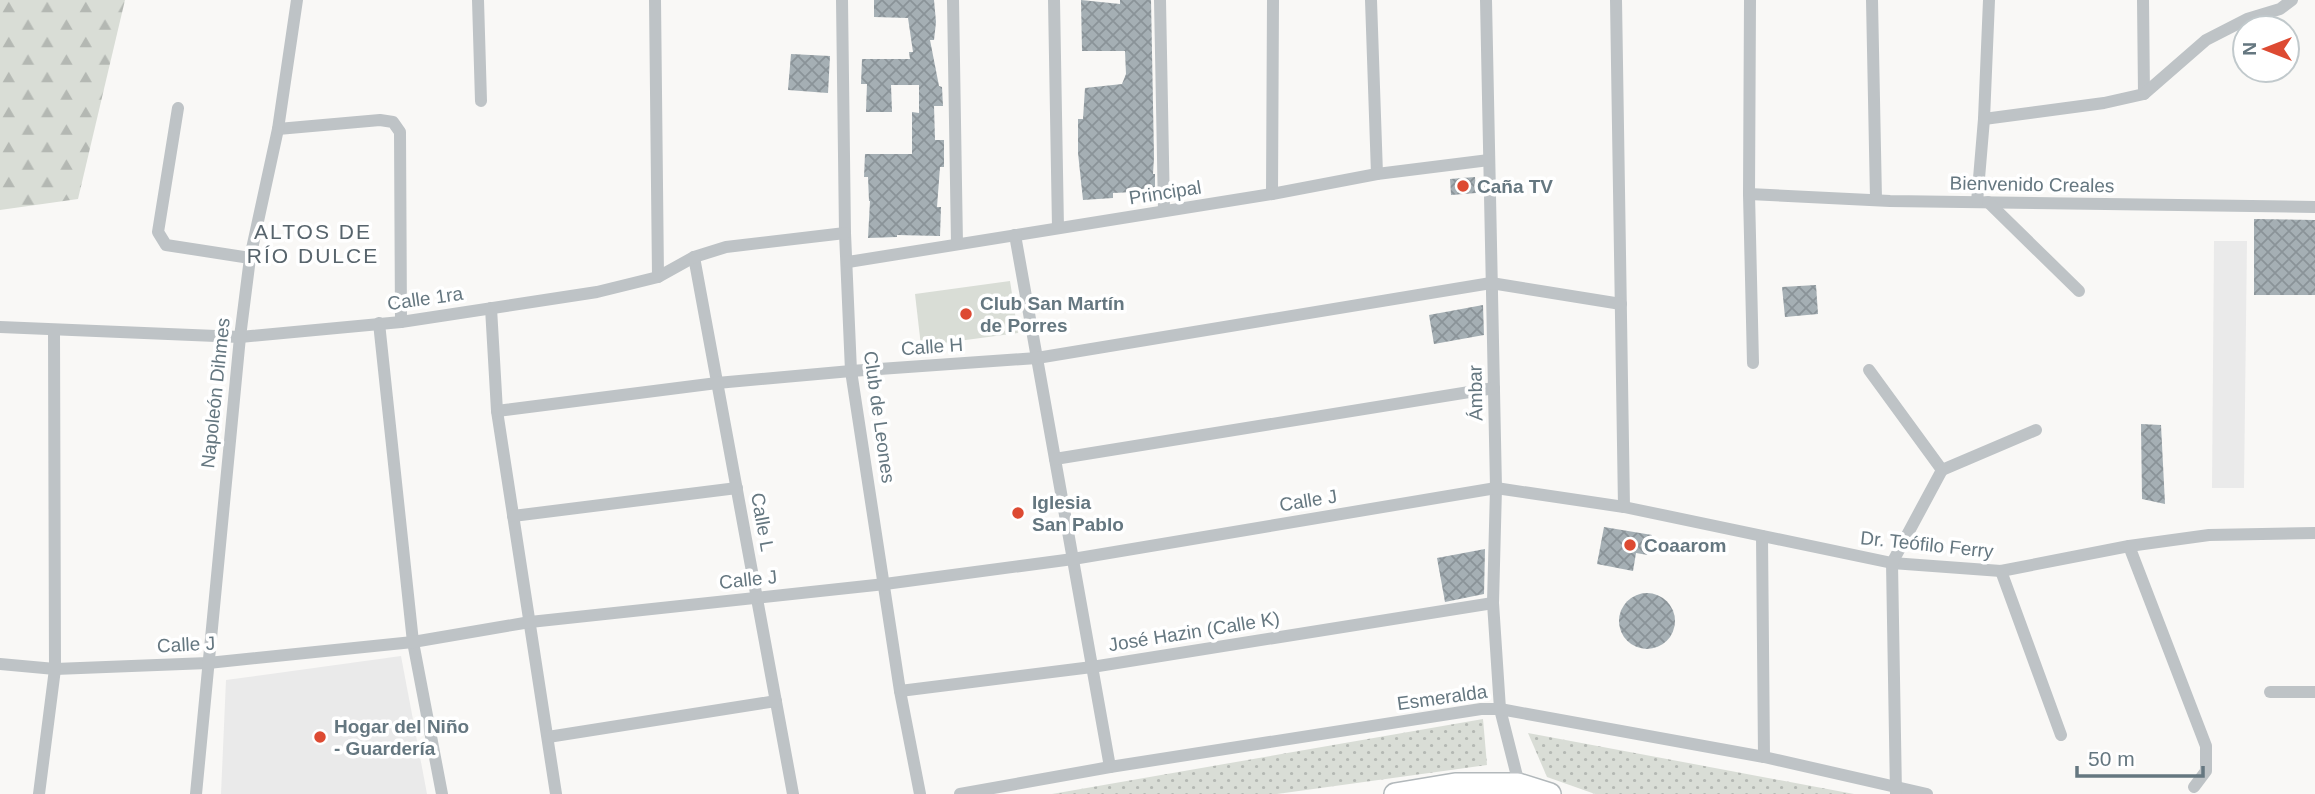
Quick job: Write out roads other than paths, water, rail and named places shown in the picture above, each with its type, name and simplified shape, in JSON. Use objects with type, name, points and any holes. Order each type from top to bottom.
[{"type":"main road","points":[[1395,794],[1455,784],[1550,794]]},
{"type":"street","name":"Napoleón Dihmes","points":[[196,794],[250,258],[278,129],[297,0]]},
{"type":"street","points":[[478,0],[481,101]]},
{"type":"street","points":[[655,0],[659,277]]},
{"type":"street","name":"Club de Leones","points":[[842,0],[845,233],[851,371],[900,691],[920,794]]},
{"type":"street","points":[[953,0],[957,244]]},
{"type":"street","points":[[1054,0],[1058,228]]},
{"type":"street","points":[[1160,0],[1164,211]]},
{"type":"street","points":[[1272,194],[1273,0]]},
{"type":"street","points":[[1371,0],[1377,174]]},
{"type":"street","name":"Ámbar","points":[[1486,0],[1496,488],[1493,603],[1500,709],[1521,789]]},
{"type":"street","points":[[1616,0],[1624,507]]},
{"type":"street","points":[[1750,0],[1749,194],[1753,363]]},
{"type":"street","points":[[1872,0],[1875,199]]},
{"type":"street","points":[[1989,0],[1982,202],[2079,291]]},
{"type":"street","points":[[2144,0],[2144,94]]},
{"type":"street","points":[[1984,119],[2104,103],[2144,94],[2206,40],[2247,19],[2280,9],[2292,0]]},
{"type":"street","points":[[178,108],[158,232],[166,245],[250,258]]},
{"type":"street","points":[[278,129],[380,120],[393,122],[400,132],[401,322]]},
{"type":"street","name":"Principal","points":[[848,262],[1272,194],[1377,174],[1489,160]]},
{"type":"street","name":"Bienvenido Creales","points":[[1749,194],[1982,202],[2315,207]]},
{"type":"street","name":"Calle 1ra","points":[[0,327],[240,337],[401,322],[597,292],[659,277],[694,257],[726,247],[845,233]]},
{"type":"street","points":[[1016,235],[1110,767]]},
{"type":"street","name":"Calle L","points":[[694,257],[793,794]]},
{"type":"street","name":"Calle H","points":[[497,411],[717,383],[1037,358],[1491,283],[1621,304]]},
{"type":"street","points":[[491,308],[497,411],[556,794]]},
{"type":"street","points":[[379,323],[413,642],[442,794]]},
{"type":"street","points":[[39,794],[55,670],[54,330]]},
{"type":"street","points":[[1869,370],[1942,470]]},
{"type":"street","points":[[1055,459],[1494,388]]},
{"type":"street","points":[[1896,791],[1892,563],[1942,470],[2036,430]]},
{"type":"street","points":[[513,516],[737,488]]},
{"type":"street","name":"Dr. Teófilo Ferry","points":[[1496,488],[1624,507],[1892,563],[2001,571],[2209,535],[2315,533]]},
{"type":"street","name":"Calle J","points":[[0,664],[55,670],[208,663],[413,642],[530,622],[885,584],[1073,559],[1496,488]]},
{"type":"street","points":[[1762,536],[1764,757]]},
{"type":"street","points":[[2129,547],[2206,746],[2206,771],[2194,787]]},
{"type":"street","points":[[2001,571],[2061,736]]},
{"type":"street","name":"José Hazin (Calle K)","points":[[900,691],[1092,667],[1493,603]]},
{"type":"street","points":[[2270,692],[2315,692]]},
{"type":"street","points":[[548,737],[776,701]]},
{"type":"street","name":"Esmeralda","points":[[960,794],[1110,767],[1481,709],[1500,709],[1764,757],[1896,791],[1927,794]]},
{"type":"place","name":"Caña TV","points":[[1463,186]]},
{"type":"place","name":"Club San Martín de Porres","points":[[966,314]]},
{"type":"place","name":"Iglesia San Pablo","points":[[1018,513]]},
{"type":"place","name":"Coaarom","points":[[1630,545]]},
{"type":"place","name":"Hogar del Niño - Guardería","points":[[320,737]]},
{"type":"district","name":"ALTOS DE RÍO DULCE","points":[[313,244]]}]
